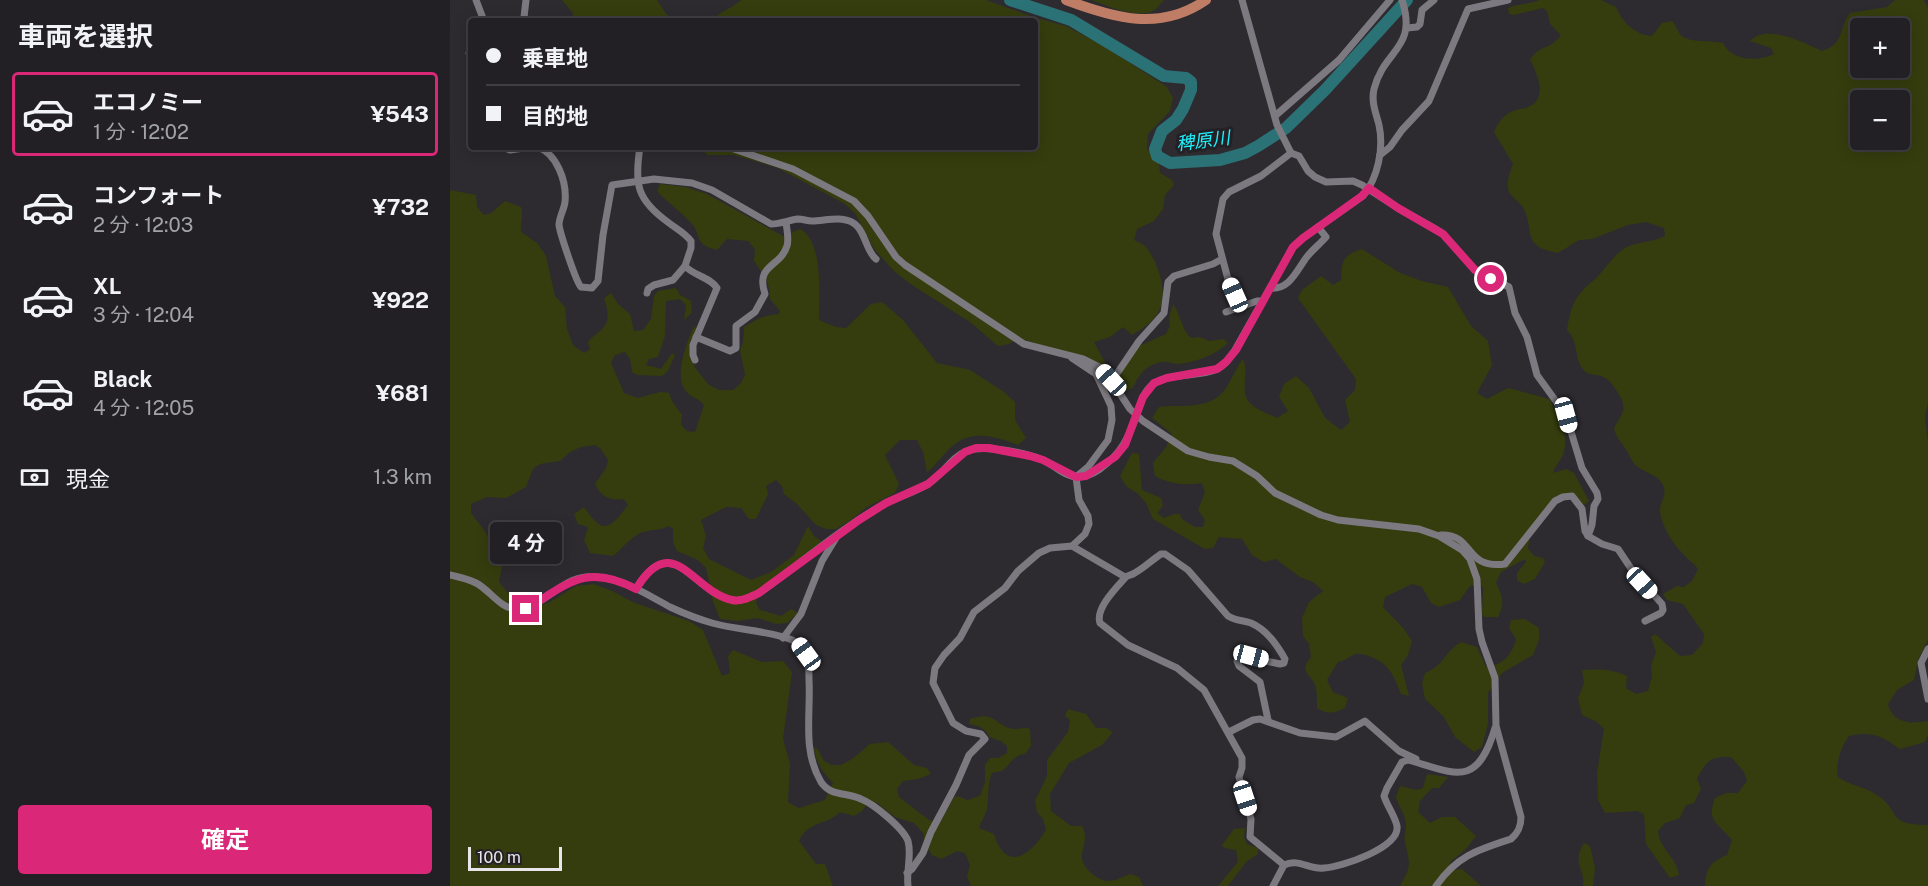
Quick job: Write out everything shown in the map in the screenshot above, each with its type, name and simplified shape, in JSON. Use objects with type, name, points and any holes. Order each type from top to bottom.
[{"type":"main road","points":[[1066,0],[1146,21],[1179,15],[1206,0]]},
{"type":"street","points":[[476,0],[483,18]]},
{"type":"street","points":[[525,18],[526,0]]},
{"type":"street","points":[[1242,0],[1277,125],[1291,153],[1299,156],[1308,171],[1315,177],[1326,182],[1353,181],[1371,184],[1398,208],[1443,234],[1475,270],[1509,286],[1515,313],[1527,337],[1538,375],[1566,415],[1582,468],[1597,493],[1598,499],[1594,506],[1588,536]]},
{"type":"street","points":[[1275,116],[1339,60],[1390,0]]},
{"type":"street","points":[[636,589],[650,571],[663,564],[674,563],[722,597],[734,601],[747,599],[759,593],[886,503],[928,484],[955,459],[976,448],[989,448],[1030,456],[1076,477],[1086,476],[1115,457],[1125,445],[1147,391],[1154,383],[1167,378],[1217,369],[1226,362],[1236,350],[1293,247],[1362,196],[1371,184],[1380,155],[1380,127],[1373,104],[1373,91],[1376,81],[1401,43],[1407,27],[1407,14],[1402,0]]},
{"type":"street","points":[[1407,27],[1417,27],[1420,24],[1422,10],[1434,0]]},
{"type":"street","points":[[1380,155],[1390,147],[1429,101],[1468,9],[1508,0]]},
{"type":"street","points":[[544,150],[553,157],[560,172],[565,200],[559,226],[576,281],[581,287],[592,288],[598,281],[611,188],[615,183],[671,180],[692,183],[712,190],[771,224],[786,223],[796,219],[848,220],[858,227],[876,259]]},
{"type":"street","points":[[640,150],[639,191],[644,202],[691,241],[685,266],[673,280],[654,285],[647,294]]},
{"type":"street","points":[[737,150],[793,169],[854,201],[905,266],[1024,344],[1070,356],[1101,368],[1130,409],[1168,439],[1188,451],[1233,460],[1257,476],[1275,493],[1321,515],[1338,520],[1412,527],[1439,536],[1462,550],[1475,570],[1479,593],[1480,635],[1495,678],[1496,726],[1521,825],[1517,834],[1511,839],[1459,860],[1447,870],[1436,886]]},
{"type":"street","points":[[1240,307],[1215,234],[1223,199],[1229,192],[1261,176],[1291,153]]},
{"type":"street","points":[[696,337],[730,351],[736,348],[736,326],[755,312],[765,294],[761,283],[763,275],[784,253],[787,246],[786,223]]},
{"type":"street","points":[[1270,288],[1279,289],[1291,280],[1305,259],[1326,237],[1318,227]]},
{"type":"street","points":[[1111,380],[1119,372],[1139,341],[1164,313],[1168,282],[1174,276],[1222,259]]},
{"type":"street","points":[[685,266],[689,271],[715,284],[717,288],[693,345],[695,360]]},
{"type":"street","points":[[1226,312],[1263,301]]},
{"type":"street","points":[[1070,356],[1096,374],[1111,406],[1112,420],[1108,440],[1088,467],[1076,477]]},
{"type":"street","points":[[1072,546],[1085,534],[1089,524],[1088,516],[1079,500],[1076,477]]},
{"type":"street","points":[[1439,536],[1444,534],[1466,544],[1481,561],[1496,565],[1505,564],[1555,501],[1572,496],[1582,509],[1585,531],[1588,536],[1618,549],[1638,578],[1662,604],[1661,613],[1645,621]]},
{"type":"street","points":[[783,638],[801,614],[822,561],[837,537]]},
{"type":"street","points":[[907,873],[923,853],[969,755],[985,739],[981,734],[966,731],[953,723],[933,683],[935,668],[960,638],[974,612],[1005,588],[1018,571],[1039,553],[1050,548],[1072,546],[1125,577]]},
{"type":"street","points":[[1268,720],[1260,682],[1239,666],[1238,661],[1242,656],[1251,656],[1280,664],[1284,663],[1285,659],[1270,637],[1250,622],[1236,621],[1228,616],[1188,570],[1165,554],[1161,554],[1125,577],[1103,604],[1099,612],[1100,623],[1128,645],[1177,668],[1204,690],[1242,758],[1239,777],[1251,819],[1250,837],[1284,865]]},
{"type":"street","points":[[450,575],[475,582],[507,607],[516,610],[526,609],[570,581],[583,577],[620,580],[673,608],[707,621],[797,643],[806,654],[808,663],[809,751],[822,784],[834,794],[862,799],[901,830],[910,850],[908,886]]},
{"type":"street","points":[[1928,649],[1921,663],[1928,699]]},
{"type":"street","points":[[1229,732],[1253,720],[1268,720],[1285,729],[1300,733],[1336,737],[1365,722],[1399,751],[1415,758],[1419,763]]},
{"type":"street","points":[[1273,886],[1284,865],[1290,862],[1299,862],[1323,869],[1342,866],[1378,851],[1396,834],[1397,828],[1384,796],[1402,762],[1408,760],[1442,771],[1456,772],[1474,767],[1487,753],[1496,726]]},
{"type":"green space","points":[[562,0],[657,0],[667,15],[672,18],[572,18],[573,13]]},
{"type":"green space","points":[[741,0],[986,0],[1037,18],[715,18]]},
{"type":"green space","points":[[1091,0],[1164,0],[1153,11],[1139,14],[1122,11]]},
{"type":"green space","points":[[1539,0],[1601,0],[1616,7],[1626,23],[1640,33],[1652,36],[1662,23],[1672,21],[1683,37],[1723,43],[1727,49],[1739,57],[1753,59],[1774,54],[1771,48],[1750,41],[1757,36],[1775,34],[1786,36],[1822,51],[1838,40],[1850,13],[1887,7],[1895,0],[1924,0],[1928,8],[1928,402],[1925,418],[1928,443],[1928,639],[1918,660],[1914,680],[1897,690],[1888,704],[1890,711],[1899,719],[1910,722],[1928,721],[1928,735],[1925,742],[1900,749],[1871,734],[1849,736],[1839,756],[1837,772],[1838,777],[1885,801],[1896,816],[1905,823],[1928,825],[1928,886],[1705,886],[1710,866],[1727,855],[1732,840],[1715,822],[1712,812],[1715,798],[1726,793],[1738,793],[1747,781],[1744,772],[1731,757],[1713,759],[1707,763],[1697,778],[1701,789],[1694,803],[1686,805],[1680,818],[1665,823],[1658,831],[1661,843],[1678,869],[1679,875],[1670,878],[1646,844],[1644,814],[1637,811],[1605,813],[1598,800],[1597,773],[1604,729],[1597,722],[1582,715],[1578,698],[1584,683],[1582,670],[1616,672],[1627,676],[1626,688],[1636,694],[1648,691],[1652,676],[1651,665],[1656,652],[1651,637],[1655,634],[1680,656],[1692,655],[1703,643],[1704,634],[1683,604],[1667,600],[1663,594],[1677,586],[1684,587],[1692,581],[1698,569],[1677,547],[1663,524],[1660,512],[1663,485],[1656,477],[1635,465],[1617,437],[1614,428],[1622,413],[1622,401],[1614,386],[1607,379],[1589,374],[1582,368],[1573,339],[1567,330],[1573,304],[1614,257],[1625,248],[1665,236],[1664,228],[1646,222],[1628,225],[1592,239],[1579,240],[1558,253],[1539,247],[1534,242],[1524,209],[1509,192],[1508,180],[1513,164],[1494,132],[1505,116],[1512,111],[1526,108],[1537,99],[1540,87],[1530,60],[1537,52],[1561,35],[1550,24],[1547,11],[1543,8],[1514,15],[1509,14],[1508,8]]},
{"type":"green space","points":[[1038,18],[1066,26],[1105,47],[1167,87],[1173,98],[1170,111],[1148,134],[1147,149],[1159,164],[1160,173],[1172,180],[1174,185],[1165,195],[1163,209],[1154,221],[1137,229],[1134,240],[1146,247],[1154,260],[1162,283],[1161,306],[1145,327],[1132,335],[1123,327],[1110,337],[1094,342],[1107,366],[1105,369],[1020,338],[1009,344],[998,346],[970,322],[895,272],[874,249],[855,213],[845,204],[778,168],[734,155],[707,155],[703,150],[1038,150]]},
{"type":"green space","points":[[660,184],[685,187],[707,194],[783,236],[800,229],[808,235],[817,257],[819,320],[836,327],[846,328],[871,304],[882,302],[903,320],[937,363],[970,370],[1015,402],[1015,420],[1026,438],[1018,445],[988,436],[965,438],[946,452],[927,472],[923,452],[917,440],[900,440],[885,455],[899,484],[895,493],[867,507],[836,529],[826,529],[816,525],[797,504],[784,494],[782,486],[776,480],[766,486],[768,494],[756,519],[749,519],[741,508],[726,507],[701,520],[706,536],[703,548],[709,559],[751,580],[771,572],[794,555],[808,526],[814,536],[823,542],[759,589],[756,603],[760,610],[781,616],[791,609],[798,613],[787,623],[776,624],[758,618],[738,621],[720,619],[713,601],[706,568],[698,560],[677,551],[673,542],[673,529],[669,526],[640,533],[613,556],[590,553],[584,540],[588,527],[578,524],[574,514],[584,507],[596,522],[606,526],[616,520],[628,505],[624,499],[606,497],[597,488],[595,484],[606,468],[608,460],[601,449],[595,445],[581,447],[570,452],[560,461],[540,464],[533,469],[526,487],[506,498],[487,497],[471,504],[471,513],[503,562],[499,582],[508,593],[539,606],[576,586],[594,584],[635,603],[689,621],[703,630],[722,676],[730,673],[728,656],[733,650],[762,662],[783,661],[792,672],[783,739],[790,764],[788,802],[799,808],[825,800],[833,783],[816,758],[814,748],[817,748],[824,761],[832,765],[841,765],[870,744],[888,742],[914,765],[927,768],[931,774],[903,781],[897,789],[899,797],[929,820],[940,823],[954,797],[958,796],[967,800],[980,796],[985,782],[985,765],[990,758],[998,758],[1007,753],[1007,746],[989,737],[982,728],[969,724],[970,719],[986,716],[1009,728],[1030,729],[1031,746],[1025,754],[1015,758],[1002,771],[992,773],[987,809],[979,828],[994,834],[999,846],[1012,857],[1026,853],[1046,830],[1043,819],[1037,812],[1035,801],[1047,776],[1047,760],[1068,732],[1070,720],[1065,716],[1068,709],[1086,714],[1096,728],[1106,728],[1113,732],[1102,745],[1069,763],[1050,794],[1051,811],[1071,826],[1082,826],[1085,833],[1083,863],[1095,876],[1108,881],[1130,874],[1139,877],[1143,886],[971,886],[967,877],[970,865],[965,853],[957,851],[941,859],[932,855],[924,842],[924,834],[914,823],[895,817],[877,803],[870,801],[862,811],[854,816],[840,812],[813,826],[803,834],[799,841],[816,864],[825,864],[833,886],[450,886],[450,190],[476,195],[477,207],[484,215],[491,213],[505,201],[521,207],[521,232],[537,243],[546,256],[555,296],[565,307],[567,329],[573,345],[584,353],[590,349],[588,342],[607,321],[608,313],[604,298],[611,293],[618,304],[630,314],[634,331],[643,330],[651,319],[654,296],[658,291],[676,288],[680,295],[691,301],[692,313],[684,320],[686,305],[680,299],[666,301],[665,336],[658,357],[649,359],[646,365],[661,369],[672,353],[675,355],[668,371],[662,376],[637,375],[632,372],[630,359],[625,352],[615,355],[611,363],[624,393],[638,398],[660,392],[669,393],[682,415],[681,425],[687,431],[695,432],[704,405],[686,391],[681,377],[683,359],[694,326],[697,329],[691,354],[695,368],[709,385],[719,390],[733,390],[741,383],[745,374],[740,351],[744,327],[769,315],[779,314],[780,311],[770,299],[767,283],[754,261],[755,249],[748,241],[727,239],[717,250],[701,243],[692,224],[657,191]]},
{"type":"green space","points":[[1362,249],[1400,273],[1448,287],[1471,326],[1488,341],[1492,365],[1477,393],[1487,399],[1508,388],[1549,399],[1562,424],[1565,437],[1563,454],[1553,473],[1566,469],[1574,473],[1589,501],[1584,505],[1571,495],[1560,495],[1532,525],[1528,548],[1534,556],[1543,558],[1545,562],[1535,579],[1524,584],[1517,580],[1517,573],[1526,562],[1525,559],[1501,572],[1496,583],[1502,600],[1502,608],[1498,617],[1484,617],[1482,614],[1483,588],[1480,584],[1470,586],[1460,600],[1439,607],[1431,603],[1422,587],[1412,584],[1385,597],[1383,607],[1412,641],[1408,655],[1401,665],[1409,696],[1401,694],[1393,676],[1381,662],[1369,656],[1355,654],[1338,662],[1327,680],[1333,692],[1348,698],[1345,708],[1328,712],[1317,708],[1316,688],[1305,670],[1311,657],[1309,644],[1303,636],[1302,618],[1309,602],[1323,591],[1313,582],[1300,577],[1276,559],[1264,562],[1252,555],[1242,539],[1219,537],[1213,548],[1205,549],[1153,519],[1146,503],[1126,486],[1120,476],[1132,453],[1139,454],[1142,490],[1161,498],[1163,506],[1157,513],[1164,518],[1180,514],[1182,519],[1195,527],[1203,527],[1205,520],[1198,510],[1205,492],[1202,483],[1178,484],[1155,476],[1153,463],[1166,447],[1172,434],[1152,418],[1159,407],[1196,405],[1220,395],[1243,359],[1245,394],[1256,408],[1277,418],[1288,411],[1279,397],[1284,384],[1296,376],[1309,388],[1325,418],[1341,430],[1350,422],[1345,400],[1355,390],[1356,379],[1298,298],[1302,290],[1321,276],[1333,285],[1341,280],[1344,260],[1350,254]]},
{"type":"green space","points":[[1173,304],[1191,338],[1200,337],[1209,341],[1224,339],[1228,343],[1211,355],[1197,360],[1177,364],[1158,363],[1148,367],[1133,388],[1126,391],[1117,382],[1130,357],[1139,346],[1166,334],[1170,326],[1169,317]]},
{"type":"green space","points":[[1525,619],[1539,628],[1539,640],[1533,655],[1502,673],[1488,693],[1488,723],[1482,747],[1474,752],[1455,737],[1444,717],[1425,699],[1422,683],[1425,673],[1437,666],[1461,642],[1477,647],[1486,667],[1501,662],[1509,655],[1516,639],[1509,628],[1511,620]]},
{"type":"green space","points":[[1427,774],[1448,777],[1439,788],[1432,788],[1420,801],[1418,812],[1430,823],[1442,817],[1455,817],[1476,836],[1465,850],[1450,862],[1452,870],[1462,869],[1481,886],[1400,886],[1407,874],[1409,860],[1405,839],[1406,822],[1396,797],[1400,786],[1416,790],[1423,788]]},
{"type":"green space","points":[[1245,828],[1244,837],[1247,844],[1258,848],[1258,854],[1246,862],[1228,886],[1218,886],[1238,862],[1236,850],[1224,848],[1222,845],[1234,829]]},
{"type":"green space","points":[[1584,843],[1590,846],[1595,868],[1593,886],[1583,886],[1579,856]]},
{"type":"waterway","name":"稗原川","points":[[1010,0],[1071,20],[1164,76],[1186,78],[1191,82],[1191,90],[1183,109],[1176,120],[1162,131],[1155,149],[1157,156],[1170,163],[1220,160],[1245,153],[1286,128],[1325,90],[1407,0]]},
{"type":"route","points":[[526,609],[570,581],[583,577],[604,577],[620,580],[636,589],[650,571],[663,564],[674,563],[722,597],[734,601],[747,599],[759,593],[859,520],[886,503],[928,484],[955,459],[976,448],[989,448],[1030,456],[1076,477],[1086,476],[1115,457],[1125,445],[1143,397],[1154,383],[1167,378],[1217,369],[1226,362],[1236,350],[1293,247],[1362,196],[1369,188],[1443,234],[1475,270],[1491,279]]}]
